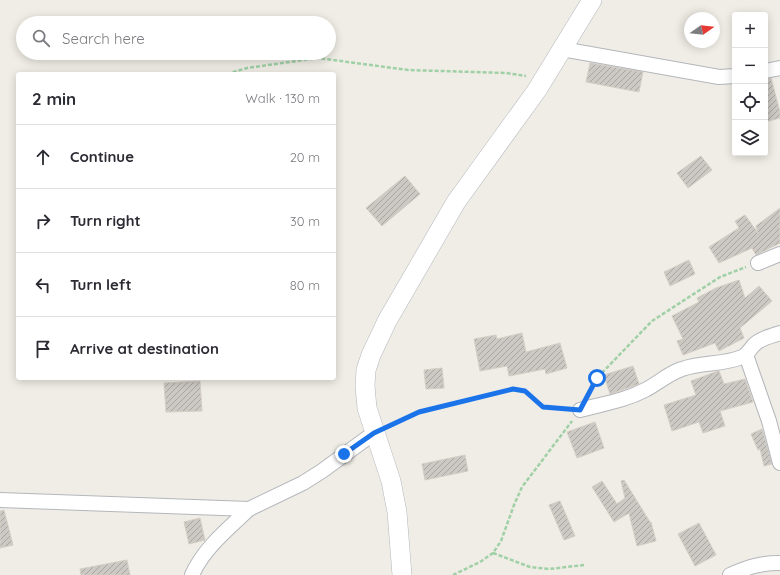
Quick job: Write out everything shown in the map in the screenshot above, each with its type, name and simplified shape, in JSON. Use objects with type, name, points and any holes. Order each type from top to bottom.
[{"type":"street","points":[[402,575],[397,512],[391,482],[367,408],[365,386],[366,370],[371,355],[388,321],[456,202],[544,78],[592,0]]},
{"type":"street","points":[[562,49],[719,77],[732,76]]},
{"type":"street","points":[[768,70],[780,68]]},
{"type":"street","points":[[758,263],[780,254]]},
{"type":"street","points":[[580,410],[623,400],[680,370],[693,366],[731,361],[746,355],[754,344],[765,338],[780,333]]},
{"type":"street","points":[[746,355],[775,417],[780,463]]},
{"type":"street","points":[[192,575],[200,559],[210,547],[249,509],[303,483],[374,433]]},
{"type":"street","points":[[0,500],[249,509]]},
{"type":"street","points":[[730,575],[750,566],[766,563],[780,563]]},
{"type":"path","points":[[234,72],[247,68],[304,60]]},
{"type":"path","points":[[333,60],[408,70],[506,74],[544,78]]},
{"type":"path","points":[[453,575],[480,562],[493,553],[501,541],[522,487],[580,410],[597,378],[652,321],[720,277],[758,263]]},
{"type":"path","points":[[374,433],[419,412],[513,389],[525,391],[543,407],[580,410]]},
{"type":"path","points":[[493,553],[530,567],[549,569],[584,565]]},
{"type":"building","points":[[590,63],[643,72],[639,92],[586,82]]},
{"type":"building","points":[[768,78],[771,78],[780,112],[780,118],[768,121],[768,84]]},
{"type":"building","points":[[701,156],[712,170],[688,188],[677,173]]},
{"type":"building","points":[[405,176],[420,194],[382,226],[366,208]]},
{"type":"building","points":[[780,208],[780,243],[756,255],[752,248],[719,263],[709,247],[739,228],[735,221],[745,215],[758,233],[756,226]]},
{"type":"building","points":[[689,260],[695,274],[670,286],[664,272]]},
{"type":"building","points":[[739,280],[745,298],[759,286],[772,301],[740,328],[744,338],[719,351],[715,343],[683,355],[677,341],[683,339],[672,316],[699,302],[697,298],[716,288]]},
{"type":"building","points":[[522,333],[526,352],[560,343],[567,368],[546,374],[545,369],[509,376],[507,366],[480,371],[474,339],[496,335],[497,339]]},
{"type":"building","points":[[633,366],[639,384],[610,394],[604,375]]},
{"type":"building","points":[[442,368],[444,388],[426,389],[424,370]]},
{"type":"building","points":[[718,371],[724,384],[745,379],[753,402],[720,411],[725,426],[703,433],[699,422],[672,431],[664,405],[696,395],[691,381]]},
{"type":"building","points":[[200,381],[202,411],[166,412],[164,383]]},
{"type":"building","points":[[595,422],[604,448],[577,458],[567,432]]},
{"type":"building","points":[[762,429],[772,464],[764,466],[760,449],[758,450],[751,434]]},
{"type":"building","points":[[465,455],[468,471],[425,480],[422,464]]},
{"type":"building","points":[[624,480],[651,522],[656,541],[637,546],[629,513],[614,522],[592,487],[602,481],[617,504],[625,498],[621,481]]},
{"type":"building","points":[[560,501],[575,536],[564,540],[549,505]]},
{"type":"building","points":[[4,510],[13,545],[0,548],[0,511]]},
{"type":"building","points":[[200,518],[205,540],[189,544],[184,522]]},
{"type":"building","points":[[699,523],[716,555],[695,566],[678,534]]},
{"type":"building","points":[[127,560],[130,575],[81,575],[80,569]]},
{"type":"route","points":[[344,454],[374,433],[419,412],[513,389],[525,391],[543,407],[580,410],[597,378]]}]
